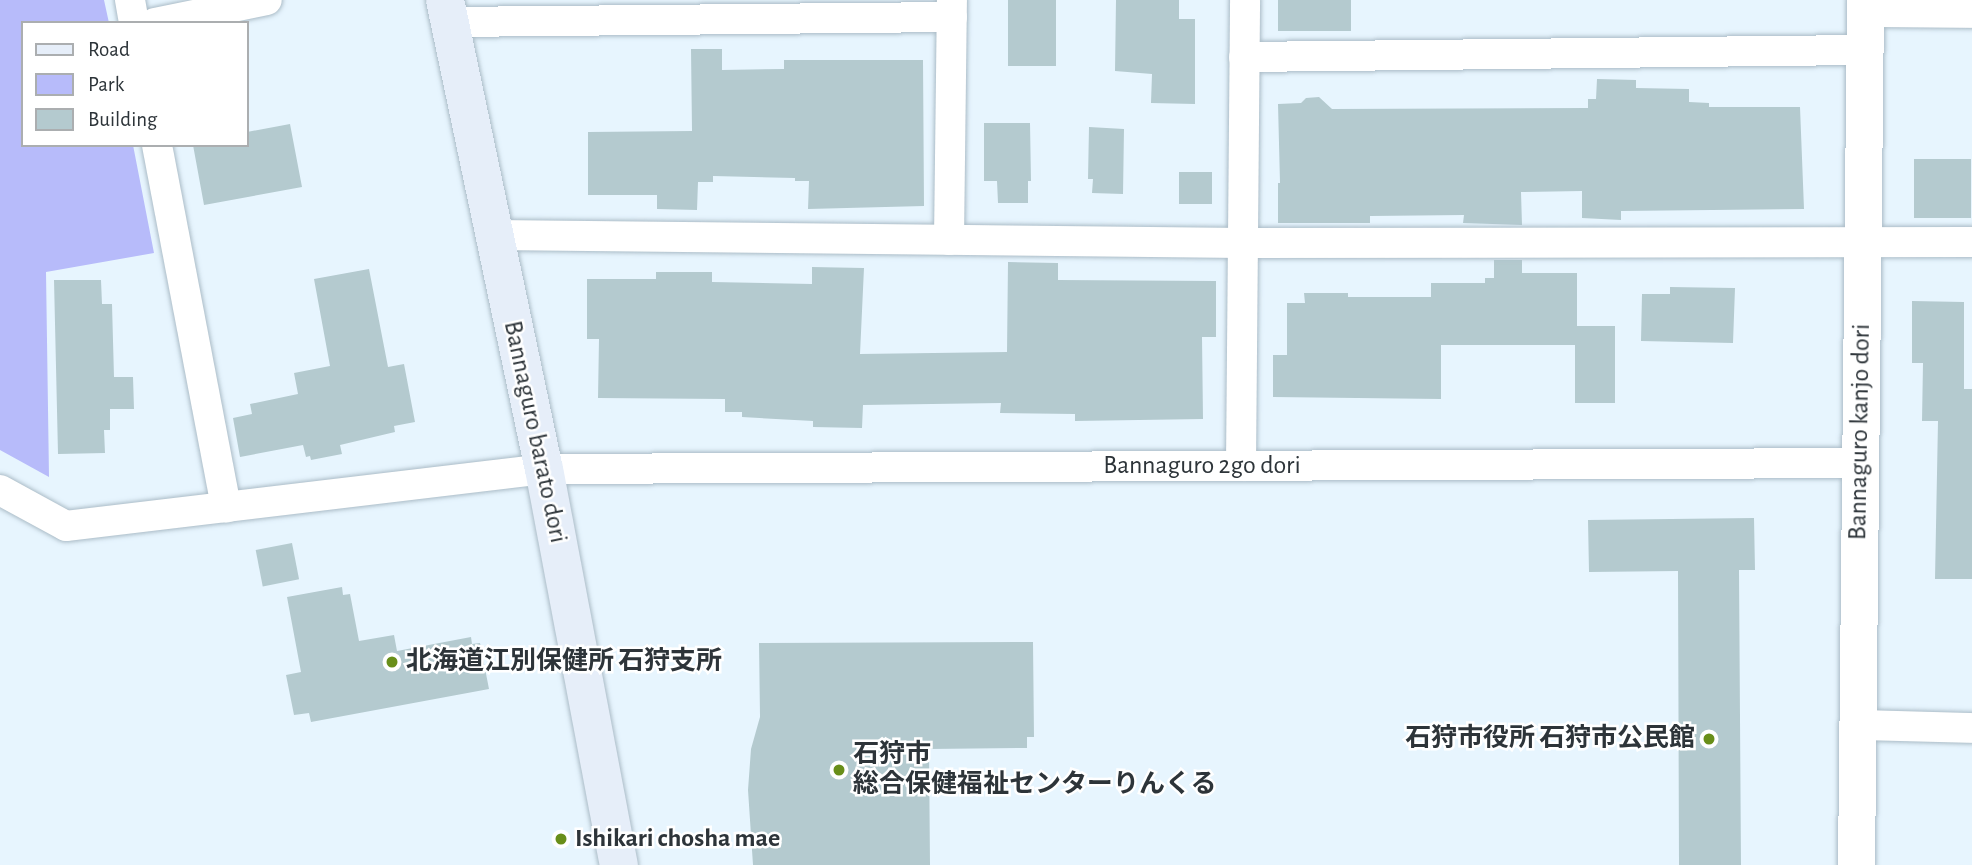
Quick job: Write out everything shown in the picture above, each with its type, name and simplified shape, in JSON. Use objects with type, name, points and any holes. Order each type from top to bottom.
[{"type":"main road","name":"Bannaguro barato dori","points":[[447,11],[544,469],[619,865]]},
{"type":"street","points":[[130,0],[134,21]]},
{"type":"street","points":[[165,21],[267,0]]},
{"type":"street","points":[[1241,466],[1245,0]]},
{"type":"street","points":[[1865,6],[1972,13]]},
{"type":"street","name":"Bannaguro kanjo dori","points":[[1856,865],[1865,6]]},
{"type":"street","points":[[447,11],[952,8],[949,240]]},
{"type":"street","points":[[1244,57],[1864,50]]},
{"type":"street","points":[[157,147],[226,507]]},
{"type":"street","points":[[495,235],[1243,243],[1972,242]]},
{"type":"street","name":"Bannaguro 2go dori","points":[[0,490],[66,526],[544,469],[1860,463]]},
{"type":"street","points":[[1858,725],[1972,729]]},
{"type":"green space","points":[[0,0],[104,0],[109,21],[21,21],[21,147],[133,147],[154,253],[46,272],[49,477],[0,450]]},
{"type":"building","points":[[1008,0],[1056,0],[1056,66],[1008,66]]},
{"type":"building","points":[[1116,0],[1179,0],[1179,19],[1195,19],[1195,104],[1151,103],[1152,74],[1115,71]]},
{"type":"building","points":[[1278,0],[1351,0],[1351,31],[1278,31]]},
{"type":"building","points":[[691,49],[722,49],[722,70],[784,69],[784,60],[923,60],[924,206],[808,209],[809,181],[795,181],[795,178],[713,176],[713,182],[698,182],[697,210],[657,209],[657,195],[588,195],[588,132],[692,131]]},
{"type":"building","points":[[1597,79],[1636,80],[1636,88],[1689,89],[1689,102],[1709,103],[1709,107],[1800,107],[1804,209],[1621,211],[1621,220],[1582,218],[1582,191],[1521,192],[1522,225],[1463,223],[1464,215],[1370,216],[1370,223],[1278,223],[1278,104],[1301,103],[1306,98],[1319,97],[1332,109],[1588,108],[1588,99],[1596,99]]},
{"type":"building","points":[[984,123],[1030,123],[1031,181],[1028,181],[1028,203],[998,203],[997,181],[984,181]]},
{"type":"building","points":[[290,124],[302,187],[204,205],[193,147],[248,147],[248,132]]},
{"type":"building","points":[[1089,127],[1124,129],[1123,194],[1092,193],[1093,179],[1088,179]]},
{"type":"building","points":[[1914,159],[1971,159],[1971,218],[1914,218]]},
{"type":"building","points":[[1179,172],[1212,172],[1212,204],[1179,204]]},
{"type":"building","points":[[1494,260],[1522,260],[1522,273],[1577,273],[1577,326],[1615,326],[1615,403],[1575,403],[1575,345],[1441,345],[1441,399],[1273,397],[1273,355],[1287,355],[1287,303],[1305,303],[1304,293],[1348,293],[1348,297],[1431,297],[1431,283],[1485,283],[1485,278],[1494,278]]},
{"type":"building","points":[[1008,262],[1058,263],[1058,280],[1216,281],[1216,337],[1202,337],[1203,419],[1075,421],[1075,414],[1000,413],[1001,403],[863,405],[862,428],[813,427],[813,421],[742,417],[742,412],[725,412],[725,399],[598,398],[599,339],[587,339],[587,279],[656,279],[656,272],[712,272],[712,282],[812,284],[812,267],[864,268],[860,354],[1007,352]]},
{"type":"building","points":[[369,269],[388,367],[404,364],[415,422],[394,426],[395,432],[340,445],[342,454],[311,460],[310,456],[306,457],[303,445],[240,457],[233,418],[252,414],[250,404],[298,394],[294,373],[330,366],[314,279]]},
{"type":"building","points":[[54,280],[101,280],[102,304],[112,304],[114,377],[133,377],[134,409],[110,409],[110,430],[104,430],[105,453],[58,454]]},
{"type":"building","points":[[1670,287],[1735,288],[1733,343],[1641,341],[1642,294],[1670,294]]},
{"type":"building","points":[[1912,301],[1964,302],[1964,389],[1972,389],[1972,579],[1935,579],[1938,421],[1922,421],[1923,363],[1912,363]]},
{"type":"building","points":[[1754,518],[1755,570],[1739,570],[1741,865],[1679,865],[1678,571],[1589,572],[1588,520]]},
{"type":"building","points":[[292,543],[299,579],[263,586],[256,550]]},
{"type":"building","name":"北海道江別保健所 石狩支所","points":[[342,587],[343,595],[350,594],[359,641],[394,635],[397,651],[471,637],[472,644],[480,643],[489,689],[311,722],[309,713],[294,715],[286,675],[301,672],[287,597]]},
{"type":"building","name":"石狩市 総合保健福祉センターりんくる","points":[[1033,642],[1034,737],[1027,737],[1027,748],[929,749],[930,865],[753,865],[748,790],[751,749],[760,717],[759,643]]},
{"type":"place","name":"北海道江別保健所 石狩支所","points":[[392,662]]},
{"type":"place","name":"石狩市役所 石狩市公民館","points":[[1709,739]]},
{"type":"place","name":"石狩市 総合保健福祉センターりんくる","points":[[839,770]]},
{"type":"place","name":"Ishikari chosha mae","points":[[561,839]]}]
